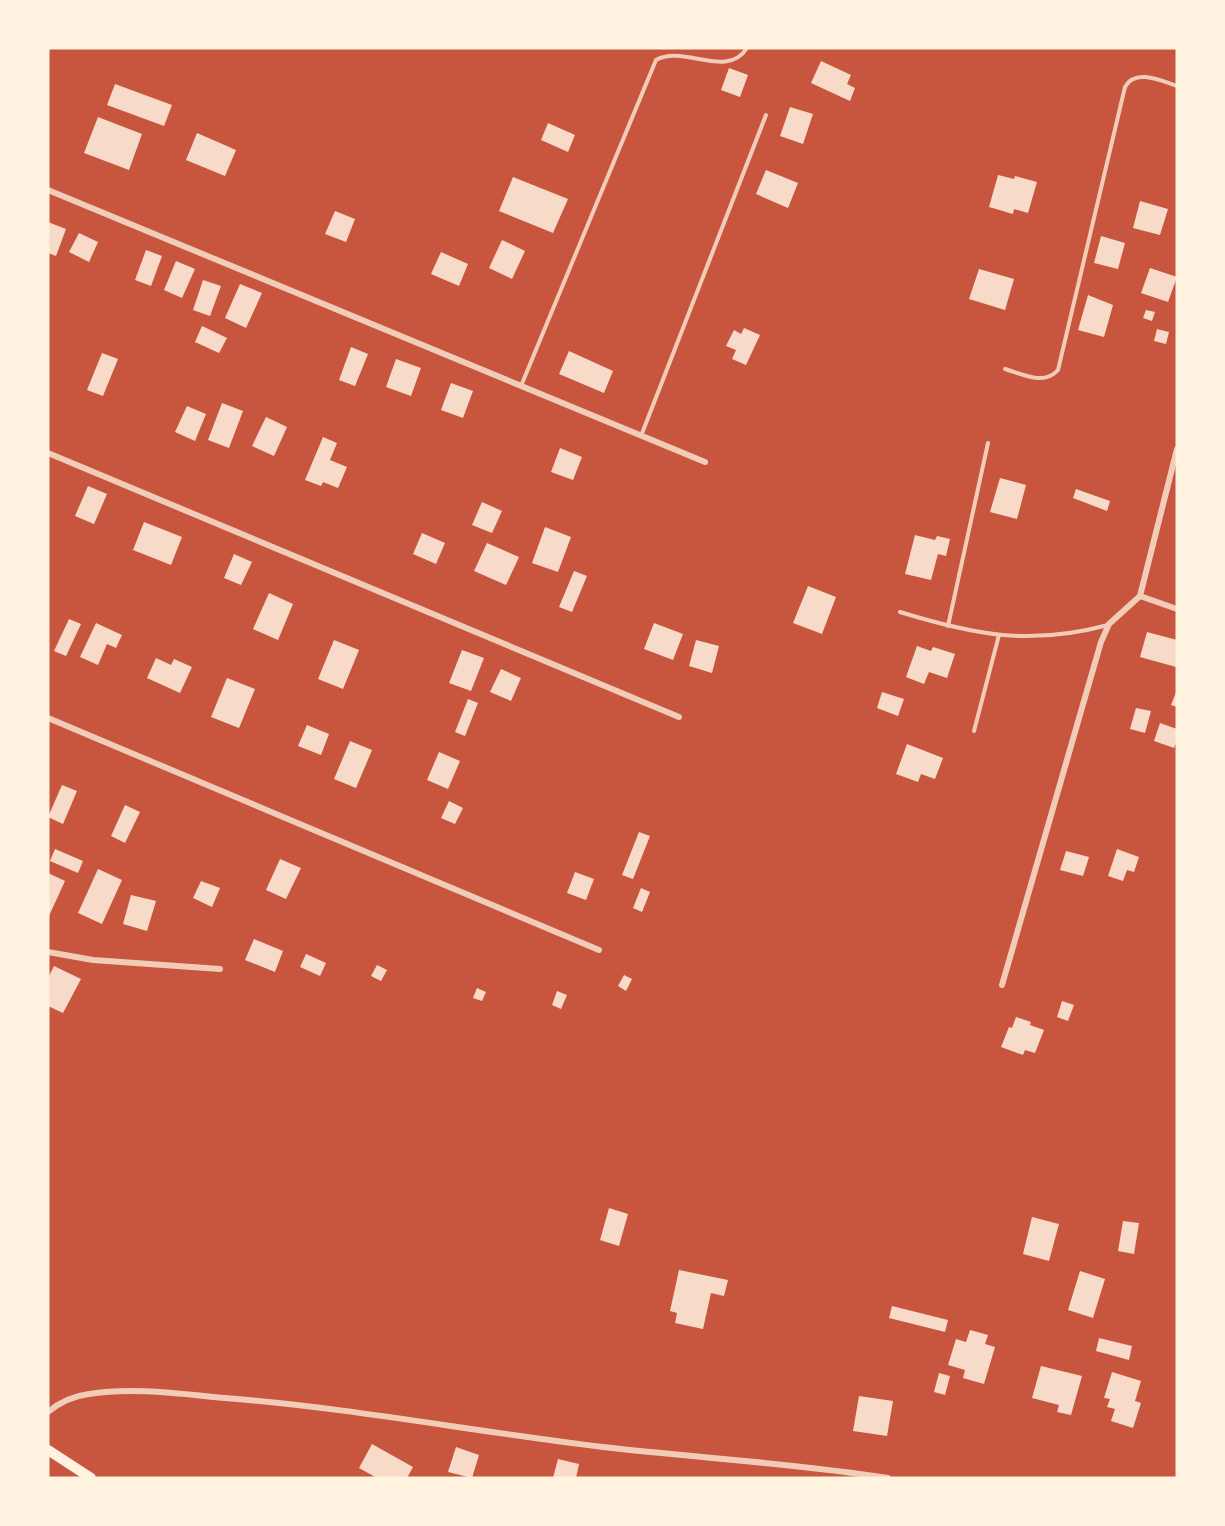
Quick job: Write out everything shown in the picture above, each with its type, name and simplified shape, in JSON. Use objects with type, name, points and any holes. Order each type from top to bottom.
[{"type":"main road","points":[[48,1450],[91,1478]]},
{"type":"street","points":[[48,190],[705,462]]},
{"type":"street","points":[[1002,985],[1101,642],[1109,624],[1140,596],[1177,449]]},
{"type":"street","points":[[48,453],[679,717]]},
{"type":"street","points":[[1140,596],[1177,609]]},
{"type":"street","points":[[48,718],[599,950]]},
{"type":"street","points":[[48,951],[93,960],[220,969]]},
{"type":"street","points":[[48,1412],[67,1400],[96,1393],[142,1392],[214,1397],[408,1418],[602,1447],[832,1470],[888,1478]]},
{"type":"lane","points":[[521,386],[656,60],[671,54],[715,62],[731,61],[739,58],[747,48]]},
{"type":"lane","points":[[1005,369],[1037,379],[1049,377],[1058,370],[1125,87],[1131,79],[1142,77],[1177,86]]},
{"type":"lane","points":[[641,435],[766,115]]},
{"type":"lane","points":[[948,626],[988,443]]},
{"type":"lane","points":[[900,612],[948,626],[999,635],[1055,636],[1079,633],[1109,624]]},
{"type":"lane","points":[[974,731],[999,635]]},
{"type":"building","points":[[821,61],[851,75],[847,84],[855,88],[850,101],[811,83]]},
{"type":"building","points":[[729,68],[748,75],[740,97],[721,90]]},
{"type":"building","points":[[115,84],[172,105],[164,126],[107,105]]},
{"type":"building","points":[[790,107],[813,114],[803,144],[780,136]]},
{"type":"building","points":[[98,117],[142,134],[129,170],[84,153]]},
{"type":"building","points":[[548,123],[575,135],[568,152],[541,140]]},
{"type":"building","points":[[197,133],[236,150],[225,176],[186,160]]},
{"type":"building","points":[[766,170],[798,183],[788,208],[756,194]]},
{"type":"building","points":[[998,175],[1014,179],[1015,176],[1037,182],[1028,213],[1014,209],[1013,214],[989,207]]},
{"type":"building","points":[[513,177],[568,199],[553,233],[499,211]]},
{"type":"building","points":[[1140,201],[1168,209],[1160,235],[1133,228]]},
{"type":"building","points":[[335,211],[355,219],[346,242],[325,234]]},
{"type":"building","points":[[48,222],[66,229],[56,256],[48,253]]},
{"type":"building","points":[[79,233],[98,242],[89,262],[69,252]]},
{"type":"building","points":[[1101,236],[1125,243],[1118,269],[1094,263]]},
{"type":"building","points":[[502,240],[525,251],[512,279],[489,268]]},
{"type":"building","points":[[146,250],[162,256],[151,286],[135,280]]},
{"type":"building","points":[[441,252],[468,264],[459,286],[431,274]]},
{"type":"building","points":[[176,261],[195,269],[182,298],[164,290]]},
{"type":"building","points":[[1150,268],[1177,277],[1168,302],[1141,293]]},
{"type":"building","points":[[979,269],[1014,279],[1005,310],[969,299]]},
{"type":"building","points":[[203,280],[221,286],[210,316],[193,310]]},
{"type":"building","points":[[240,284],[262,293],[246,328],[225,318]]},
{"type":"building","points":[[1088,295],[1113,305],[1104,337],[1078,330]]},
{"type":"building","points":[[1146,310],[1155,312],[1152,321],[1143,318]]},
{"type":"building","points":[[202,326],[227,338],[219,353],[195,342]]},
{"type":"building","points":[[744,328],[760,335],[746,365],[732,359],[736,350],[726,346],[734,330],[741,334]]},
{"type":"building","points":[[1157,329],[1169,332],[1166,344],[1154,341]]},
{"type":"building","points":[[351,347],[368,354],[355,386],[339,380]]},
{"type":"building","points":[[569,351],[613,371],[604,393],[559,374]]},
{"type":"building","points":[[102,353],[118,359],[103,396],[87,390]]},
{"type":"building","points":[[396,359],[421,368],[411,396],[386,387]]},
{"type":"building","points":[[451,383],[473,391],[463,418],[441,410]]},
{"type":"building","points":[[222,403],[243,411],[229,448],[208,440]]},
{"type":"building","points":[[187,406],[206,414],[195,441],[175,432]]},
{"type":"building","points":[[266,417],[287,427],[274,456],[252,446]]},
{"type":"building","points":[[323,437],[337,443],[330,460],[347,467],[338,488],[323,482],[321,486],[305,480]]},
{"type":"building","points":[[560,448],[582,457],[573,480],[551,472]]},
{"type":"building","points":[[1000,478],[1026,485],[1017,519],[990,512]]},
{"type":"building","points":[[88,486],[107,494],[94,524],[75,516]]},
{"type":"building","points":[[1076,489],[1110,501],[1107,511],[1073,498]]},
{"type":"building","points":[[482,502],[502,511],[492,533],[472,525]]},
{"type":"building","points":[[144,522],[182,537],[171,565],[133,550]]},
{"type":"building","points":[[545,527],[571,537],[558,572],[532,563]]},
{"type":"building","points":[[422,533],[445,543],[436,564],[413,554]]},
{"type":"building","points":[[915,535],[935,540],[937,536],[950,539],[946,556],[938,554],[931,580],[905,574]]},
{"type":"building","points":[[487,543],[519,557],[506,585],[474,571]]},
{"type":"building","points":[[234,554],[252,562],[241,585],[224,578]]},
{"type":"building","points":[[574,571],[587,576],[572,612],[559,607]]},
{"type":"building","points":[[808,586],[836,597],[822,634],[793,623]]},
{"type":"building","points":[[269,593],[293,604],[278,640],[253,629]]},
{"type":"building","points":[[69,619],[81,624],[66,656],[54,651]]},
{"type":"building","points":[[96,623],[122,635],[116,648],[107,644],[98,665],[80,657]]},
{"type":"building","points":[[654,623],[683,634],[673,660],[644,649]]},
{"type":"building","points":[[1147,632],[1177,640],[1176,667],[1140,657]]},
{"type":"building","points":[[334,640],[359,650],[343,689],[318,679]]},
{"type":"building","points":[[696,640],[719,646],[712,673],[689,666]]},
{"type":"building","points":[[917,646],[931,651],[933,647],[955,654],[947,678],[929,672],[924,684],[906,677]]},
{"type":"building","points":[[462,650],[484,658],[471,691],[449,683]]},
{"type":"building","points":[[156,658],[171,665],[174,659],[192,667],[180,693],[147,678]]},
{"type":"building","points":[[501,669],[521,678],[511,701],[490,692]]},
{"type":"building","points":[[227,678],[255,689],[239,728],[211,717]]},
{"type":"building","points":[[1177,690],[1177,707],[1171,705]]},
{"type":"building","points":[[882,692],[904,699],[898,716],[877,708]]},
{"type":"building","points":[[468,699],[478,703],[465,736],[455,732]]},
{"type":"building","points":[[1136,708],[1151,711],[1145,733],[1130,729]]},
{"type":"building","points":[[1160,723],[1177,729],[1177,741],[1174,748],[1154,741]]},
{"type":"building","points":[[307,725],[329,734],[321,755],[298,746]]},
{"type":"building","points":[[350,741],[372,750],[356,788],[334,779]]},
{"type":"building","points":[[907,744],[943,758],[935,779],[921,774],[918,782],[896,774]]},
{"type":"building","points":[[439,752],[460,761],[448,789],[427,780]]},
{"type":"building","points":[[62,785],[77,791],[63,824],[48,817]]},
{"type":"building","points":[[449,801],[463,808],[455,824],[441,818]]},
{"type":"building","points":[[125,805],[140,812],[125,843],[111,836]]},
{"type":"building","points":[[639,832],[650,836],[633,879],[622,875]]},
{"type":"building","points":[[55,849],[83,861],[78,873],[50,861]]},
{"type":"building","points":[[1117,849],[1139,857],[1134,872],[1127,870],[1123,881],[1108,876]]},
{"type":"building","points":[[1066,851],[1089,857],[1083,876],[1060,870]]},
{"type":"building","points":[[280,859],[301,868],[286,899],[266,890]]},
{"type":"building","points":[[98,869],[122,880],[102,924],[78,913]]},
{"type":"building","points":[[575,872],[594,879],[586,900],[567,893]]},
{"type":"building","points":[[48,873],[65,881],[48,918]]},
{"type":"building","points":[[201,881],[220,888],[212,907],[193,898]]},
{"type":"building","points":[[641,888],[650,892],[642,912],[633,908]]},
{"type":"building","points":[[131,895],[156,901],[147,931],[123,924]]},
{"type":"building","points":[[254,939],[283,951],[275,972],[245,960]]},
{"type":"building","points":[[306,954],[326,963],[320,976],[300,967]]},
{"type":"building","points":[[377,965],[387,970],[381,981],[371,976]]},
{"type":"building","points":[[54,966],[81,979],[63,1013],[48,1006],[48,978]]},
{"type":"building","points":[[624,975],[632,979],[626,991],[618,986]]},
{"type":"building","points":[[477,988],[486,992],[482,1001],[473,998]]},
{"type":"building","points":[[557,991],[567,995],[561,1009],[552,1005]]},
{"type":"building","points":[[1062,1001],[1074,1005],[1068,1021],[1057,1017]]},
{"type":"building","points":[[1016,1017],[1044,1030],[1035,1053],[1025,1050],[1023,1055],[1001,1047]]},
{"type":"building","points":[[609,1208],[628,1214],[619,1246],[600,1240]]},
{"type":"building","points":[[1032,1217],[1059,1224],[1049,1261],[1023,1254]]},
{"type":"building","points":[[1123,1221],[1139,1223],[1134,1254],[1118,1251]]},
{"type":"building","points":[[679,1270],[728,1280],[724,1296],[711,1293],[703,1329],[675,1323],[677,1313],[670,1311]]},
{"type":"building","points":[[1080,1271],[1105,1279],[1093,1318],[1068,1310]]},
{"type":"building","points":[[892,1306],[948,1320],[945,1332],[889,1318]]},
{"type":"building","points":[[970,1330],[988,1335],[985,1344],[995,1347],[984,1384],[963,1378],[965,1370],[948,1365],[956,1339],[966,1342]]},
{"type":"building","points":[[1099,1338],[1132,1346],[1129,1360],[1096,1351]]},
{"type":"building","points":[[1041,1366],[1082,1376],[1071,1415],[1057,1412],[1059,1405],[1032,1398]]},
{"type":"building","points":[[1112,1372],[1141,1381],[1135,1401],[1141,1403],[1133,1428],[1111,1421],[1115,1409],[1107,1407],[1110,1399],[1104,1398]]},
{"type":"building","points":[[939,1373],[950,1376],[945,1395],[934,1392]]},
{"type":"building","points":[[859,1396],[893,1401],[887,1436],[853,1431]]},
{"type":"building","points":[[372,1444],[413,1467],[407,1478],[377,1478],[359,1468]]},
{"type":"building","points":[[456,1447],[479,1455],[472,1478],[448,1472]]},
{"type":"building","points":[[558,1459],[579,1464],[576,1478],[553,1478]]}]
